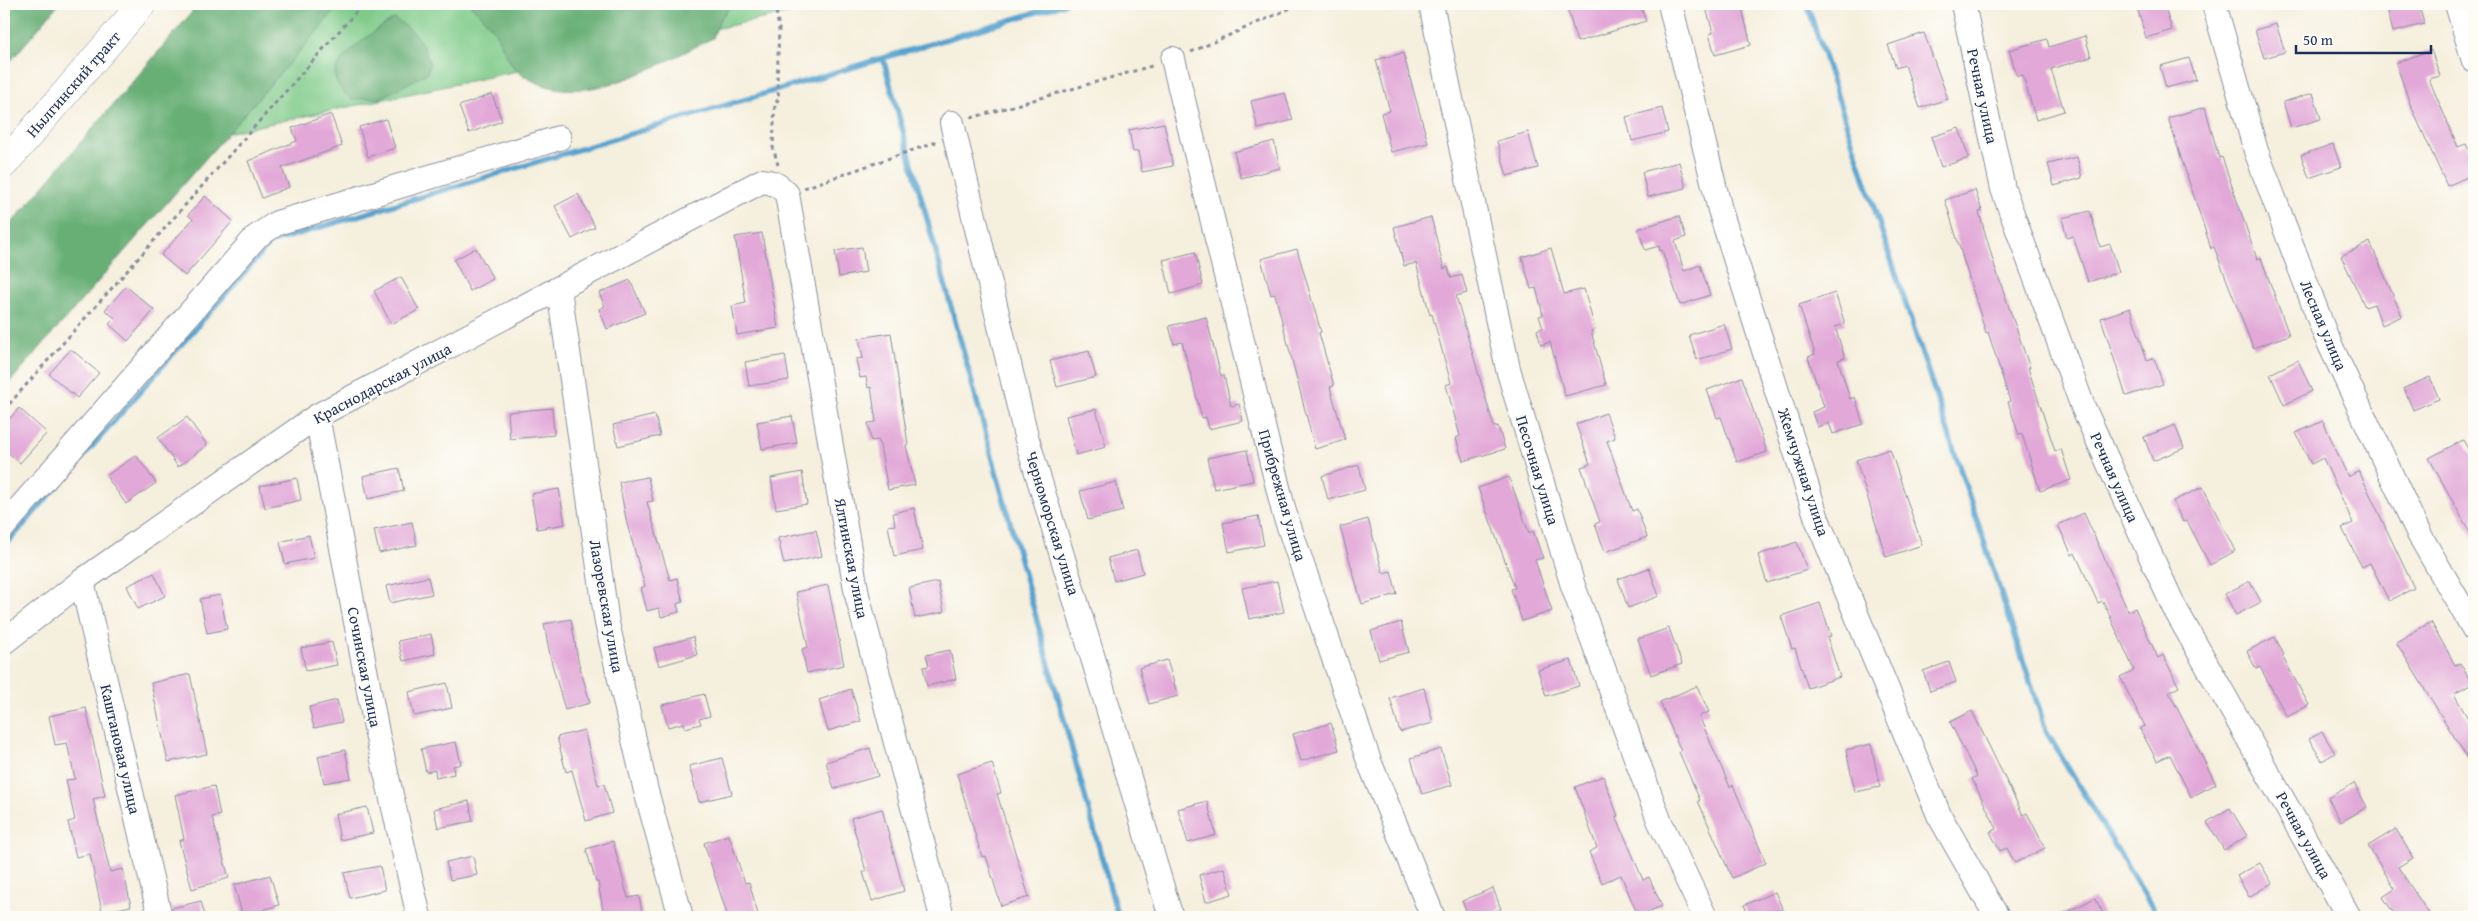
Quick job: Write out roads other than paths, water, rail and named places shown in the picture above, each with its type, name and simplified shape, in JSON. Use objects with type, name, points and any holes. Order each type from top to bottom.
[{"type":"main road","name":"Нылгинский тракт","points":[[4,164],[142,4]]},
{"type":"street","name":"Песочная улица","points":[[1431,4],[1508,369],[1573,586],[1659,820],[1705,917]]},
{"type":"street","name":"Жемчужная улица","points":[[1670,4],[1720,210],[1817,519],[1939,815],[1997,917]]},
{"type":"street","name":"Речная улица","points":[[1963,4],[2003,190],[2083,407],[2174,607],[2349,917]]},
{"type":"street","name":"Лесная улица","points":[[2214,4],[2256,152],[2325,334],[2419,534],[2474,629]]},
{"type":"street","points":[[2457,4],[2474,62]]},
{"type":"street","name":"Прибрежная улица","points":[[1173,60],[1284,512],[1369,761],[1433,917]]},
{"type":"street","name":"Черноморская улица","points":[[953,130],[1026,436],[1171,917]]},
{"type":"street","points":[[4,526],[256,237],[277,223],[559,138]]},
{"type":"street","name":"Краснодарская улица","points":[[4,642],[82,581],[317,416],[762,181],[780,186],[787,194]]},
{"type":"street","name":"Ялтинская улица","points":[[787,194],[857,595],[942,917]]},
{"type":"street","name":"Лазоревская улица","points":[[559,289],[606,623],[646,791],[681,917]]},
{"type":"street","name":"Сочинская улица","points":[[317,416],[378,738],[419,917]]},
{"type":"street","name":"Каштановая улица","points":[[82,581],[160,917]]},
{"type":"waterway","points":[[1064,4],[883,58],[1118,917]]},
{"type":"waterway","points":[[1807,4],[2047,733],[2158,917]]},
{"type":"waterway","points":[[4,547],[271,242],[883,58]]}]
